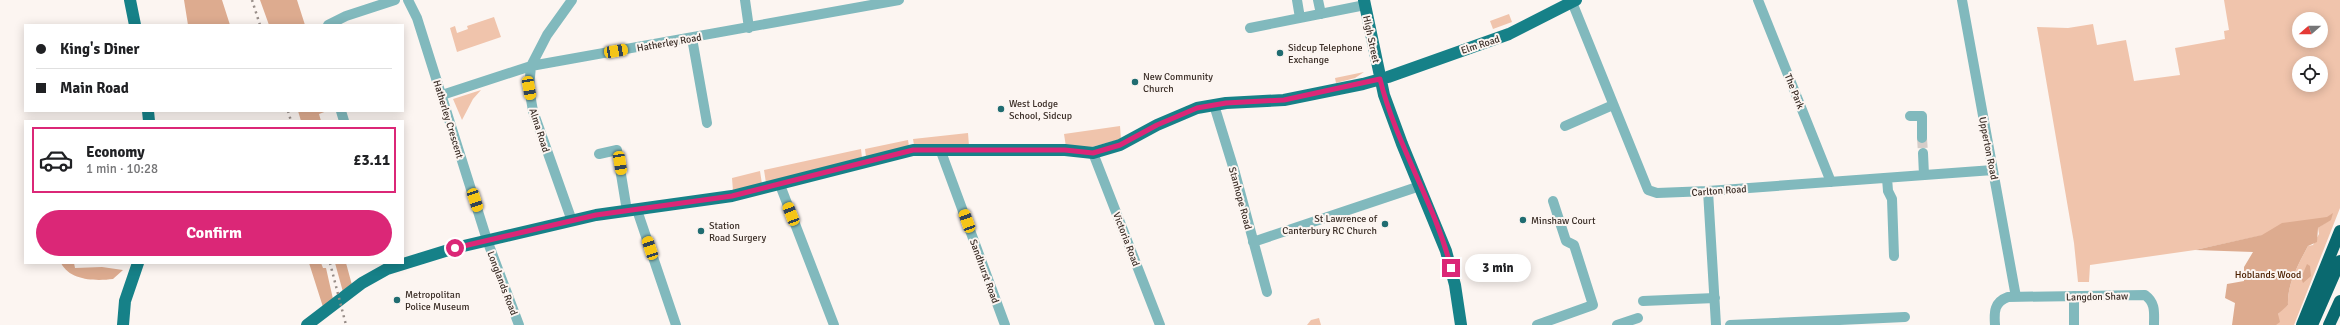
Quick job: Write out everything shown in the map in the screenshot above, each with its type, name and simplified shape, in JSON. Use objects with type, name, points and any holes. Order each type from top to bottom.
[{"type":"highway","points":[[2302,325],[2340,231]]},
{"type":"highway","points":[[2312,325],[2340,261]]},
{"type":"highway","points":[[2329,325],[2340,301]]},
{"type":"main road","points":[[130,0],[135,24]]},
{"type":"main road","name":"Elm Road","points":[[1093,153],[1120,145],[1180,114],[1214,105],[1284,100],[1380,79],[1509,34],[1555,12],[1574,1]]},
{"type":"main road","name":"High Street","points":[[1364,3],[1380,79],[1399,137],[1446,251],[1455,285],[1461,325]]},
{"type":"main road","points":[[404,263],[487,240],[572,221],[715,199],[780,185],[913,150],[1065,150],[1093,153]]},
{"type":"main road","points":[[123,325],[125,301],[138,264]]},
{"type":"main road","points":[[307,325],[362,283],[387,269],[402,264]]},
{"type":"street","points":[[330,24],[346,16],[394,0]]},
{"type":"street","name":"Hatherley Crescent","points":[[408,0],[417,18],[487,240]]},
{"type":"street","name":"Alma Road","points":[[572,0],[547,35],[530,66],[529,88],[533,112],[572,221]]},
{"type":"street","points":[[745,0],[749,28]]},
{"type":"street","name":"Hatherley Road","points":[[442,95],[530,66],[899,0]]},
{"type":"street","points":[[1297,0],[1300,18]]},
{"type":"street","points":[[1318,0],[1321,14]]},
{"type":"street","name":"The Park","points":[[1758,0],[1831,182]]},
{"type":"street","name":"Upperton Road","points":[[1962,0],[2016,297]]},
{"type":"street","name":"Carlton Road","points":[[1574,1],[1613,105],[1648,190],[1657,194],[1993,170]]},
{"type":"street","points":[[1250,28],[1321,14],[1364,3]]},
{"type":"street","points":[[692,38],[707,123]]},
{"type":"street","name":"Stanhope Road","points":[[1214,105],[1235,172],[1267,292]]},
{"type":"street","points":[[1565,126],[1613,105]]},
{"type":"street","points":[[1910,116],[1922,116],[1922,138]]},
{"type":"street","name":"Sandhurst Road","points":[[940,149],[1005,325]]},
{"type":"street","points":[[599,154],[617,150],[632,211],[676,325]]},
{"type":"street","name":"Victoria Road","points":[[1093,153],[1160,325]]},
{"type":"street","points":[[1923,153],[1924,175]]},
{"type":"street","points":[[1887,178],[1888,191],[1892,199],[1894,256]]},
{"type":"street","points":[[780,185],[834,325]]},
{"type":"street","points":[[1253,242],[1420,186]]},
{"type":"street","points":[[1708,191],[1716,325]]},
{"type":"street","points":[[1538,325],[1556,322],[1593,305],[1574,245],[1566,241],[1553,201]]},
{"type":"street","name":"Longlands Road","points":[[487,240],[519,325]]},
{"type":"street","name":"Langdon Shaw","points":[[1995,325],[1994,309],[1997,303],[2003,299],[2016,297],[2145,295],[2151,299],[2154,307],[2154,325]]},
{"type":"street","points":[[2074,296],[2074,325]]},
{"type":"street","points":[[1643,301],[1715,298]]},
{"type":"street","points":[[1617,325],[1638,318]]},
{"type":"street","points":[[1730,325],[1849,318],[1854,323],[1901,320]]},
{"type":"shaded area","points":[[2224,0],[2340,0],[2340,208],[2294,325],[2270,325],[2282,309],[2288,305],[2289,290],[2297,267],[2308,246],[2313,245],[2319,234],[2318,228],[2328,221],[2195,250],[2090,265],[2089,282],[2078,282],[2074,243],[2037,27],[2068,28],[2093,24],[2097,45],[2126,40],[2134,81],[2180,75],[2175,48],[2225,39],[2224,31],[2229,30]]},
{"type":"shaded area","points":[[1509,14],[1512,22],[1493,29],[1490,21]]},
{"type":"shaded area","points":[[494,17],[501,37],[457,52],[450,28],[455,26],[457,33],[468,29],[467,26]]},
{"type":"shaded area","points":[[1364,72],[1355,78],[1336,83],[1335,78]]},
{"type":"shaded area","points":[[481,90],[473,99],[462,120],[453,99]]},
{"type":"shaded area","points":[[1120,126],[1121,139],[1088,148],[1066,147],[1064,134]]},
{"type":"shaded area","points":[[968,133],[969,146],[914,145],[913,139]]},
{"type":"shaded area","points":[[908,140],[909,146],[866,157],[865,149]]},
{"type":"shaded area","points":[[861,149],[862,158],[766,183],[764,170]]},
{"type":"shaded area","points":[[760,171],[762,184],[733,191],[732,178]]},
{"type":"shaded area","points":[[1319,318],[1321,325],[1307,325],[1311,320]]},
{"type":"green space","points":[[184,0],[222,0],[230,24],[188,24]]},
{"type":"green space","points":[[260,0],[297,0],[305,24],[269,24]]},
{"type":"green space","points":[[298,112],[324,112],[319,114],[321,120],[301,120]]},
{"type":"green space","name":"Hoblands Wood","points":[[2333,213],[2331,220],[2318,228],[2317,242],[2308,246],[2297,267],[2289,290],[2288,305],[2278,314],[2280,322],[2276,325],[2232,325],[2235,303],[2225,298],[2227,284],[2244,281],[2244,267],[2253,252],[2195,250],[2262,235],[2282,223],[2327,217]]},
{"type":"green space","points":[[62,264],[74,264],[75,268],[102,267],[123,270],[113,279],[91,280],[77,276],[65,269]]},
{"type":"green space","points":[[309,264],[321,264],[323,268],[326,268],[333,299],[323,307]]},
{"type":"green space","points":[[335,264],[346,264],[352,285],[343,292]]},
{"type":"green space","points":[[2307,264],[2310,266],[2311,276],[2303,283],[2301,278]]},
{"type":"tunnel","points":[[1922,138],[1923,153]]},
{"type":"railway","points":[[252,0],[260,24]]},
{"type":"railway","points":[[288,112],[291,120]]},
{"type":"railway","points":[[330,264],[346,325]]},
{"type":"place","name":"Sidcup Telephone Exchange","points":[[1280,53]]},
{"type":"place","name":"New Community Church","points":[[1135,82]]},
{"type":"place","name":"West Lodge School, Sidcup","points":[[1001,109]]},
{"type":"place","name":"Minshaw Court","points":[[1523,220]]},
{"type":"place","name":"St Lawrence of Canterbury RC Church","points":[[1385,224]]},
{"type":"place","name":"Station Road Surgery","points":[[701,231]]},
{"type":"place","name":"Metropolitan Police Museum","points":[[397,300]]},
{"type":"route","points":[[455,248],[596,215],[688,204],[732,196],[913,150],[1065,150],[1093,153],[1120,145],[1157,125],[1197,108],[1226,103],[1284,100],[1363,84],[1380,79],[1384,95],[1402,144],[1443,243],[1451,268]]}]
